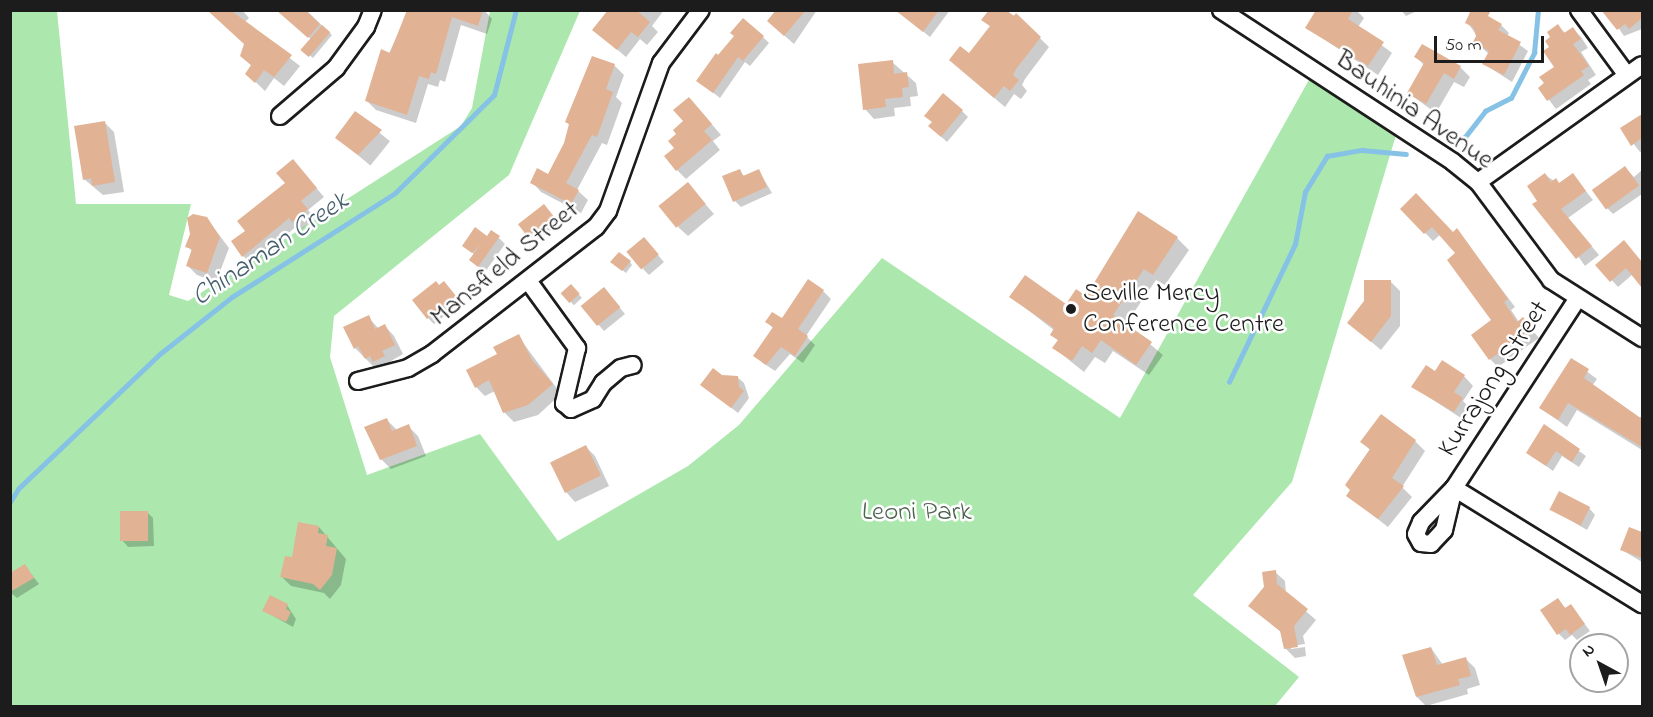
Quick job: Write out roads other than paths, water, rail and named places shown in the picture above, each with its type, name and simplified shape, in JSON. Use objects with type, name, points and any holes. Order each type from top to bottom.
[{"type":"street","points":[[280,116],[336,68],[366,27],[373,10]]},
{"type":"street","name":"Mansfield Street","points":[[358,381],[408,368],[529,282],[596,227],[608,211],[661,63],[701,10]]},
{"type":"street","name":"Bauhinia Avenue","points":[[1221,10],[1478,182],[1544,273],[1577,299],[1642,338]]},
{"type":"street","points":[[1579,10],[1626,74]]},
{"type":"street","points":[[1478,182],[1626,74],[1642,65]]},
{"type":"street","points":[[529,282],[577,348],[564,403],[571,409],[593,399],[603,383],[621,368],[633,365]]},
{"type":"street","name":"Kurrajong Street","points":[[1577,299],[1454,488],[1642,604]]},
{"type":"waterway","name":"Chinaman Creek","points":[[10,502],[18,489],[161,353],[232,297],[395,193],[494,95],[516,10]]},
{"type":"waterway","points":[[1451,142],[1465,137],[1485,111],[1511,98],[1534,53],[1538,10]]},
{"type":"waterway","points":[[1229,382],[1295,244],[1305,192],[1327,156],[1362,150],[1406,154]]},
{"type":"place","name":"Seville Mercy Conference Centre","points":[[1071,309]]},
{"type":"park label","name":"Leoni Park","points":[[917,513]]}]
